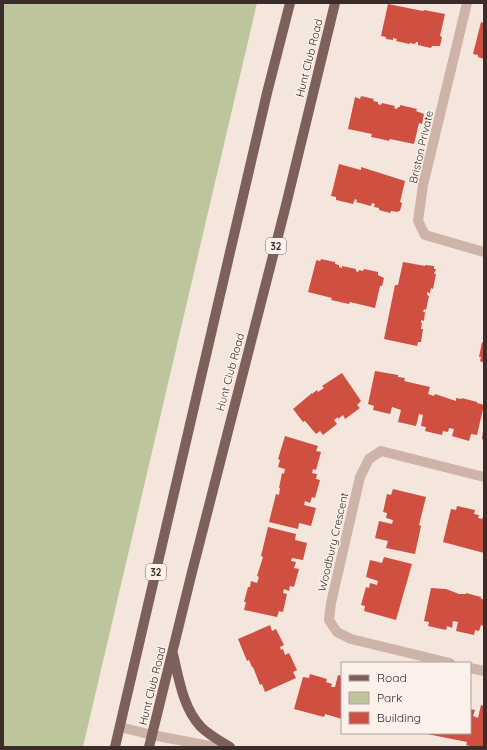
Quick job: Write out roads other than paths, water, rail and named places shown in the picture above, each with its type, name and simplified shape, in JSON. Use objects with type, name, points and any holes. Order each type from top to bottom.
[{"type":"main road","name":"Hunt Club Road","points":[[115,747],[267,93],[290,3]]},
{"type":"main road","name":"Hunt Club Road","points":[[149,747],[288,197],[335,3]]},
{"type":"main road","points":[[173,652],[185,700],[194,719],[210,735],[230,747]]},
{"type":"street","name":"Briston Private","points":[[467,3],[423,185],[418,221],[424,235],[484,252]]},
{"type":"street","name":"Woodbury Crescent","points":[[446,662],[351,639],[337,632],[329,620],[331,603],[360,477],[369,459],[382,451],[484,477]]},
{"type":"street","points":[[471,668],[484,671]]},
{"type":"street","points":[[120,727],[152,735],[215,747]]}]
